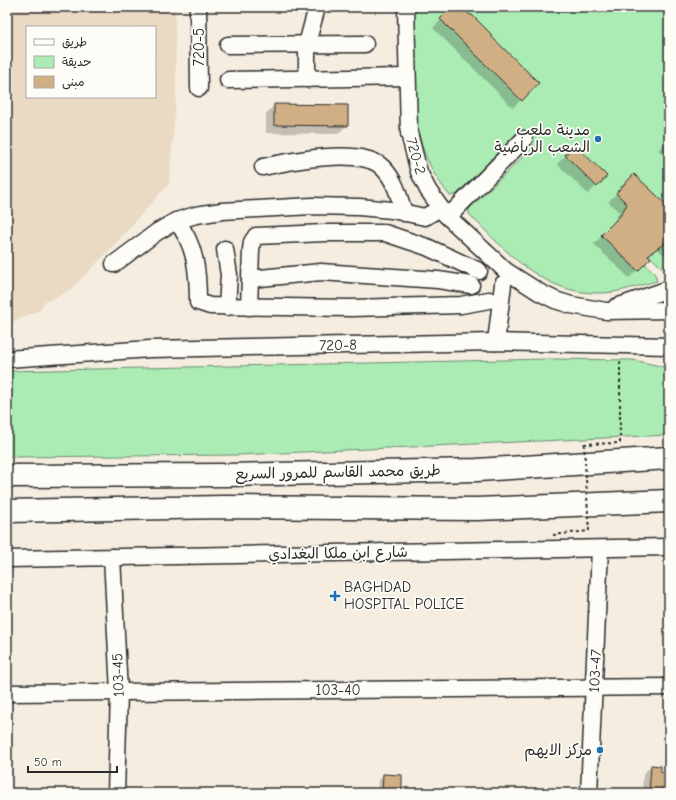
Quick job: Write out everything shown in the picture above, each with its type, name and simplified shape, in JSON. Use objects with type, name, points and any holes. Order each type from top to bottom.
[{"type":"highway","name":"طريق محمد القاسم للمرور السريع","points":[[7,476],[228,475],[477,470],[669,458]]},
{"type":"highway","points":[[7,511],[224,507],[477,508],[669,501]]},
{"type":"street","name":"720-5","points":[[198,7],[199,88]]},
{"type":"street","points":[[307,79],[307,44],[318,7]]},
{"type":"street","name":"720-2","points":[[406,7],[409,133],[413,153],[428,190],[444,213],[505,277]]},
{"type":"street","points":[[228,45],[365,44]]},
{"type":"street","points":[[228,80],[407,77]]},
{"type":"street","points":[[114,264],[157,232],[176,221],[196,215],[254,208],[312,206],[392,210],[425,218],[444,213],[524,139]]},
{"type":"street","points":[[263,167],[289,161],[347,156],[369,159],[381,166],[391,177],[404,213]]},
{"type":"street","points":[[370,233],[373,208]]},
{"type":"street","points":[[176,221],[188,238],[192,250],[198,276],[198,302],[210,306],[351,308],[461,305],[489,300]]},
{"type":"street","points":[[249,307],[252,242],[256,236],[370,233],[400,237],[427,247],[480,271]]},
{"type":"street","points":[[225,249],[229,275],[227,307]]},
{"type":"street","points":[[250,279],[290,273],[321,272],[438,280],[471,285]]},
{"type":"street","points":[[496,342],[505,277],[555,300],[571,305],[603,311],[669,310]]},
{"type":"street","points":[[603,311],[669,289]]},
{"type":"street","name":"720-8","points":[[7,359],[150,349],[496,342],[669,346]]},
{"type":"street","name":"شارع ابن ملكا البغدادي","points":[[7,559],[669,547]]},
{"type":"street","name":"103-47","points":[[589,793],[600,549]]},
{"type":"street","name":"103-45","points":[[112,557],[119,692],[116,793]]},
{"type":"street","name":"103-40","points":[[7,694],[669,686]]},
{"type":"path","points":[[552,534],[589,531],[584,444],[620,443],[620,346]]},
{"type":"shaded area","points":[[7,7],[175,7],[176,99],[169,184],[105,255],[72,288],[59,296],[44,302],[40,310],[7,324]]},
{"type":"green space","name":"مدينة ملعب الشعب الرياضية","points":[[412,7],[669,7],[669,267],[661,267],[614,222],[601,235],[638,271],[645,264],[654,272],[657,281],[608,293],[580,292],[561,287],[544,279],[527,268],[512,256],[469,214],[469,209],[534,146],[519,131],[457,194],[450,196],[439,181],[425,154],[416,120],[412,62]]},
{"type":"green space","points":[[550,359],[633,360],[669,368],[669,435],[238,455],[7,457],[7,371]]},
{"type":"building","points":[[452,7],[462,7],[470,15],[472,15],[492,35],[491,36],[539,83],[522,101],[440,19]]},
{"type":"building","points":[[274,104],[348,105],[348,126],[274,125]]},
{"type":"building","points":[[575,145],[607,176],[597,187],[565,155]]},
{"type":"building","points":[[634,174],[669,207],[669,240],[648,255],[651,258],[638,271],[601,235],[620,216],[627,204],[616,193]]},
{"type":"building","points":[[651,765],[661,766],[661,772],[669,772],[669,793],[649,793]]},
{"type":"building","points":[[383,774],[402,775],[402,793],[382,793]]},
{"type":"place","name":"مدينة ملعب الشعب الرياضية","points":[[598,139]]},
{"type":"place","name":"BAGHDAD HOSPITAL POLICE","points":[[335,596]]},
{"type":"place","name":"مركز الايهم","points":[[600,750]]}]
